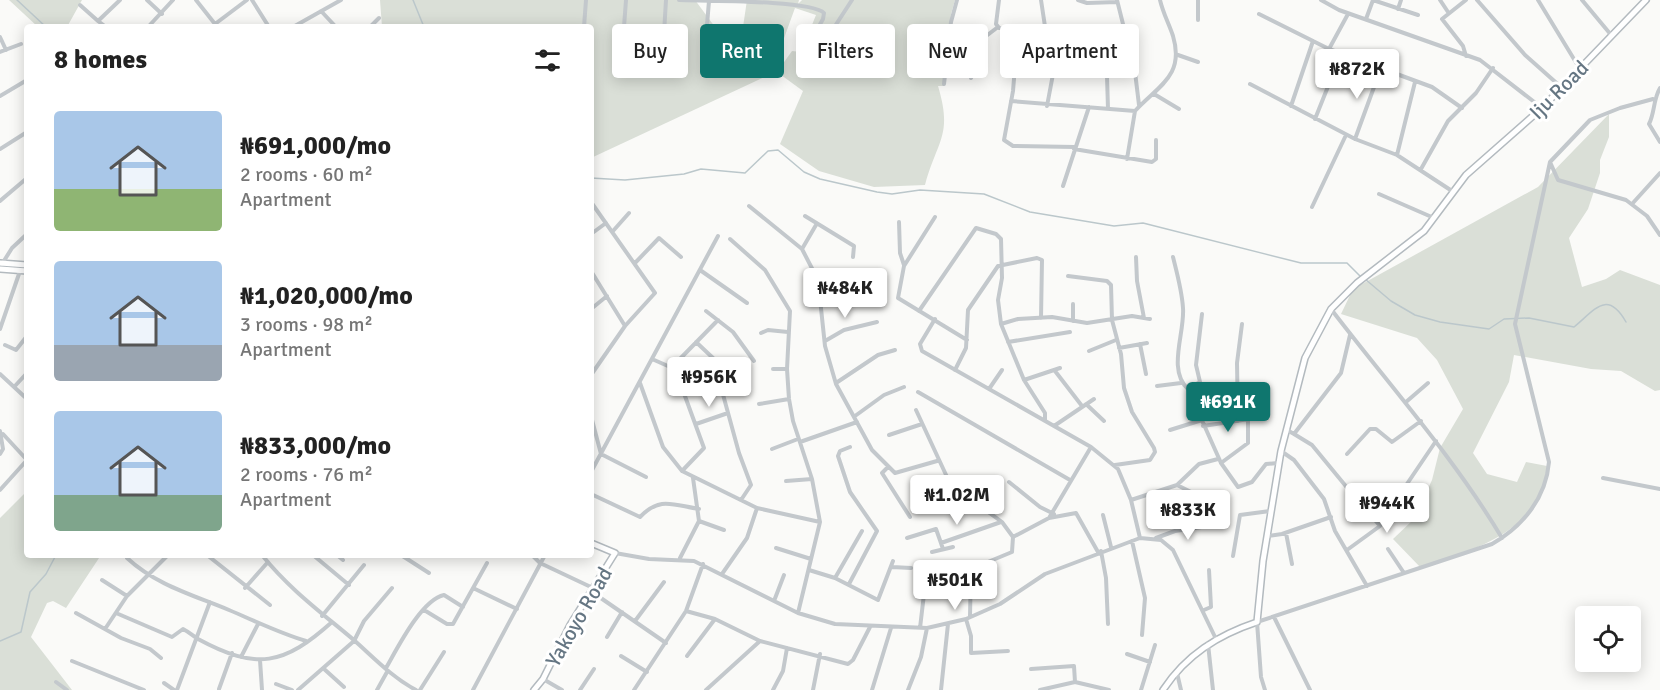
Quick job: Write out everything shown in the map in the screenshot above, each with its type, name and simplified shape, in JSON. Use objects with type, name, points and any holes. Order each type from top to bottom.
[{"type":"main road","name":"Iju Road","points":[[1257,622],[1278,463],[1305,358],[1331,309],[1357,283],[1425,231],[1452,191],[1466,175],[1542,108],[1646,0]]},
{"type":"main road","points":[[1,265],[24,265]]},
{"type":"main road","points":[[1,265],[24,271]]},
{"type":"main road","name":"Yakoyo Road","points":[[534,690],[543,679],[570,626],[615,553],[594,544]]},
{"type":"main road","points":[[1162,690],[1177,672],[1208,643],[1257,622]]},
{"type":"street","points":[[98,21],[120,0]]},
{"type":"street","points":[[147,0],[162,14]]},
{"type":"street","points":[[151,24],[174,0]]},
{"type":"street","points":[[196,0],[215,24],[247,0]]},
{"type":"street","points":[[252,0],[267,24]]},
{"type":"street","points":[[298,24],[341,0]]},
{"type":"street","points":[[584,24],[586,0]]},
{"type":"street","points":[[624,24],[626,0]]},
{"type":"street","points":[[665,24],[666,0]]},
{"type":"street","points":[[679,0],[801,2],[821,9],[824,13],[804,53],[806,65],[811,64],[852,0]]},
{"type":"street","points":[[944,84],[951,22],[957,0]]},
{"type":"street","points":[[988,35],[998,27],[999,0]]},
{"type":"street","points":[[1041,0],[1045,24]]},
{"type":"street","points":[[1078,0],[1087,3],[1117,1],[1135,72],[1139,106]]},
{"type":"street","points":[[1127,159],[1135,111],[1154,94],[1174,69],[1178,55],[1160,0]]},
{"type":"street","points":[[1198,0],[1198,20]]},
{"type":"street","points":[[1321,0],[1348,14],[1480,60],[1542,108]]},
{"type":"street","points":[[1366,19],[1372,0],[1418,15]]},
{"type":"street","points":[[1398,9],[1401,0]]},
{"type":"street","points":[[1440,0],[1448,12]]},
{"type":"street","points":[[1466,0],[1442,19],[1463,46],[1466,56]]},
{"type":"street","points":[[1478,0],[1525,55],[1561,87]]},
{"type":"street","points":[[1538,0],[1580,69]]},
{"type":"street","points":[[1582,0],[1612,37]]},
{"type":"street","points":[[707,24],[709,1]]},
{"type":"street","points":[[80,5],[102,24]]},
{"type":"street","points":[[321,11],[333,24]]},
{"type":"street","points":[[1259,14],[1329,49],[1432,87],[1462,108]]},
{"type":"street","points":[[1329,49],[1348,14]]},
{"type":"street","points":[[373,24],[379,18]]},
{"type":"street","points":[[0,37],[6,50]]},
{"type":"street","points":[[1291,106],[1313,41]]},
{"type":"street","points":[[0,52],[21,44]]},
{"type":"street","points":[[1178,55],[1198,63]]},
{"type":"street","points":[[1355,139],[1381,68]]},
{"type":"street","points":[[1420,169],[1448,121],[1462,108],[1493,68]]},
{"type":"street","points":[[1315,119],[1333,74]]},
{"type":"street","points":[[1013,78],[1005,140],[1008,144],[1075,148],[1127,159],[1155,161],[1156,140]]},
{"type":"street","points":[[1047,105],[1052,78]]},
{"type":"street","points":[[1107,78],[1108,109]]},
{"type":"street","points":[[0,96],[24,82]]},
{"type":"street","points":[[1397,155],[1416,82]]},
{"type":"street","points":[[1250,84],[1346,135],[1397,155],[1452,191]]},
{"type":"street","points":[[1660,89],[1653,99],[1653,115],[1649,124],[1660,142]]},
{"type":"street","points":[[1154,94],[1179,109]]},
{"type":"street","points":[[1265,690],[1261,677],[1262,655],[1257,622],[1479,550],[1502,538],[1523,519],[1540,496],[1548,480],[1549,462],[1515,324],[1550,162],[1590,120],[1620,108],[1653,99]]},
{"type":"street","points":[[1011,101],[1135,111]]},
{"type":"street","points":[[1063,186],[1089,107]]},
{"type":"street","points":[[0,149],[24,134]]},
{"type":"street","points":[[1312,207],[1346,135]]},
{"type":"street","points":[[1550,162],[1558,180],[1632,204],[1647,216],[1660,235]]},
{"type":"street","points":[[1632,204],[1660,173]]},
{"type":"street","points":[[0,201],[24,181]]},
{"type":"street","points":[[1379,194],[1435,219]]},
{"type":"street","points":[[594,206],[655,293],[637,310],[594,371]]},
{"type":"street","points":[[749,206],[802,249],[818,280],[825,341],[836,384],[872,450],[896,473],[938,461]]},
{"type":"street","points":[[613,231],[629,213]]},
{"type":"street","points":[[805,216],[816,225],[854,246],[853,257]]},
{"type":"street","points":[[935,217],[904,266],[898,298],[936,319],[942,326],[967,340]]},
{"type":"street","points":[[898,222],[900,253],[904,266]]},
{"type":"street","points":[[594,232],[606,223]]},
{"type":"street","points":[[802,249],[816,225]]},
{"type":"street","points":[[920,310],[976,228],[996,234],[1001,239],[1002,279],[998,300],[1002,324],[1024,380],[1045,413],[1045,421]]},
{"type":"street","points":[[594,467],[718,236]]},
{"type":"street","points":[[1,265],[12,248],[24,237]]},
{"type":"street","points":[[635,263],[660,238],[681,257]]},
{"type":"street","points":[[730,239],[770,276],[789,308],[787,369],[789,399],[799,441],[812,479],[820,522],[798,613]]},
{"type":"street","points":[[1136,257],[1137,281],[1144,318]]},
{"type":"street","points":[[1173,257],[1183,308],[1178,368],[1181,383],[1188,389],[1220,461],[1234,484],[1243,487],[1252,482],[1266,464],[1278,463]]},
{"type":"street","points":[[955,370],[965,353],[968,310],[996,268],[1037,258],[1042,260],[1041,318]]},
{"type":"street","points":[[700,270],[747,303]]},
{"type":"street","points":[[0,329],[24,271]]},
{"type":"street","points":[[594,275],[626,326]]},
{"type":"street","points":[[1068,276],[1110,283],[1112,320],[1129,406],[1155,452],[1150,460],[1115,465]]},
{"type":"street","points":[[818,280],[866,295],[881,294]]},
{"type":"street","points":[[594,307],[608,296]]},
{"type":"street","points":[[1073,304],[1073,321]]},
{"type":"street","points":[[0,309],[6,310]]},
{"type":"street","points":[[1331,309],[1436,441],[1480,501],[1502,538]]},
{"type":"street","points":[[706,311],[733,332],[754,361]]},
{"type":"street","points":[[1188,389],[1200,382],[1196,364],[1202,314]]},
{"type":"street","points":[[1002,324],[1041,318],[1087,323],[1132,316],[1150,319]]},
{"type":"street","points":[[936,319],[920,348],[1091,447],[1115,465],[1131,500],[1140,538]]},
{"type":"street","points":[[672,367],[718,320]]},
{"type":"street","points":[[825,341],[844,330],[876,321]]},
{"type":"street","points":[[1238,421],[1237,363],[1242,324]]},
{"type":"street","points":[[761,333],[768,330],[788,332]]},
{"type":"street","points":[[1008,342],[1070,332]]},
{"type":"street","points":[[1294,434],[1341,373],[1350,334]]},
{"type":"street","points":[[5,345],[16,350],[24,340]]},
{"type":"street","points":[[1089,351],[1116,340]]},
{"type":"street","points":[[696,342],[713,358],[751,485],[741,500]]},
{"type":"street","points":[[1119,348],[1147,343]]},
{"type":"street","points":[[1140,344],[1146,374]]},
{"type":"street","points":[[836,384],[878,355],[895,350]]},
{"type":"street","points":[[652,359],[686,374]]},
{"type":"street","points":[[1024,380],[1060,368]]},
{"type":"street","points":[[773,369],[787,369]]},
{"type":"street","points":[[989,389],[1002,370]]},
{"type":"street","points":[[1055,371],[1084,405],[1104,421]]},
{"type":"street","points":[[0,374],[24,396]]},
{"type":"street","points":[[14,387],[24,378]]},
{"type":"street","points":[[640,382],[663,447],[682,471],[693,478],[705,480],[757,507],[820,522]]},
{"type":"street","points":[[1157,386],[1181,383]]},
{"type":"street","points":[[1406,402],[1428,383]]},
{"type":"street","points":[[855,416],[884,395],[904,387]]},
{"type":"street","points":[[682,388],[704,448],[682,471]]},
{"type":"street","points":[[918,392],[1070,480]]},
{"type":"street","points":[[759,404],[789,399]]},
{"type":"street","points":[[1054,426],[1094,399]]},
{"type":"street","points":[[1131,500],[1177,485],[1199,464],[1220,461],[1248,443],[1248,405]]},
{"type":"street","points":[[916,410],[947,477],[962,493],[1002,522],[1013,537],[1012,552],[973,567],[969,585],[968,618],[972,653],[1008,651]]},
{"type":"street","points":[[696,424],[728,413]]},
{"type":"street","points":[[1203,426],[1249,419]]},
{"type":"street","points":[[1170,430],[1202,420]]},
{"type":"street","points":[[1347,454],[1370,429],[1376,429],[1392,442],[1421,421]]},
{"type":"street","points":[[772,449],[857,422]]},
{"type":"street","points":[[889,435],[922,424]]},
{"type":"street","points":[[594,427],[601,454],[646,477]]},
{"type":"street","points":[[1287,430],[1312,446],[1349,490],[1383,513],[1390,509],[1436,441]]},
{"type":"street","points":[[0,454],[3,449],[1,432]]},
{"type":"street","points":[[1,432],[24,457]]},
{"type":"street","points":[[849,584],[877,531],[850,492],[838,453],[850,447]]},
{"type":"street","points":[[1013,537],[1054,514],[1070,480],[1091,447]]},
{"type":"street","points":[[1281,451],[1294,460],[1310,479],[1331,517],[1335,531],[1367,586]]},
{"type":"street","points":[[0,490],[24,463]]},
{"type":"street","points":[[888,467],[882,473],[910,518]]},
{"type":"street","points":[[680,558],[699,521],[693,478]]},
{"type":"street","points":[[1603,478],[1660,489]]},
{"type":"street","points":[[786,481],[812,479]]},
{"type":"street","points":[[1009,482],[1040,507],[1054,514]]},
{"type":"street","points":[[1177,485],[1207,500]]},
{"type":"street","points":[[914,508],[962,493]]},
{"type":"street","points":[[594,495],[640,517],[651,505],[658,502],[699,509]]},
{"type":"street","points":[[722,574],[747,537],[757,507]]},
{"type":"street","points":[[1347,550],[1380,526],[1364,507]]},
{"type":"street","points":[[1233,556],[1240,514],[1270,511]]},
{"type":"street","points":[[1049,518],[1077,513],[1099,551],[1106,578],[1108,624]]},
{"type":"street","points":[[1103,515],[1111,548]]},
{"type":"street","points":[[1267,536],[1286,533],[1331,517]]},
{"type":"street","points":[[699,521],[724,530]]},
{"type":"street","points":[[941,543],[1002,522]]},
{"type":"street","points":[[615,553],[661,560],[680,558],[703,564],[798,613],[835,624],[927,628],[968,618],[1000,604],[1045,574],[1099,551],[1140,538],[1156,538],[1175,531],[1215,525]]},
{"type":"street","points":[[907,538],[936,529],[943,549]]},
{"type":"street","points":[[835,578],[862,531]]},
{"type":"street","points":[[1286,533],[1292,564]]},
{"type":"street","points":[[1156,538],[1170,546],[1204,610],[1216,639]]},
{"type":"street","points":[[1132,541],[1145,598],[1142,635]]},
{"type":"street","points":[[932,552],[953,547]]},
{"type":"street","points":[[776,548],[811,558]]},
{"type":"street","points":[[1388,549],[1404,573]]},
{"type":"street","points":[[127,558],[149,575],[258,624],[307,642]]},
{"type":"street","points":[[105,629],[127,596],[165,558]]},
{"type":"street","points":[[210,558],[245,588],[270,605]]},
{"type":"street","points":[[264,558],[322,616],[387,670],[418,690],[444,652]]},
{"type":"street","points":[[317,558],[349,585]]},
{"type":"street","points":[[406,558],[429,573]]},
{"type":"street","points":[[535,558],[540,563],[593,588]]},
{"type":"street","points":[[473,690],[543,558]]},
{"type":"street","points":[[809,570],[835,578],[879,600],[893,561]]},
{"type":"street","points":[[245,588],[267,562]]},
{"type":"street","points":[[423,610],[452,625],[487,563]]},
{"type":"street","points":[[634,690],[686,611],[703,564]]},
{"type":"street","points":[[322,616],[364,565]]},
{"type":"street","points":[[892,567],[911,568]]},
{"type":"street","points":[[1204,610],[1211,607],[1209,570]]},
{"type":"street","points":[[774,601],[784,575]]},
{"type":"street","points":[[928,575],[969,585]]},
{"type":"street","points":[[102,580],[127,596]]},
{"type":"street","points":[[635,621],[664,582]]},
{"type":"street","points":[[298,690],[354,641],[364,621],[392,588]]},
{"type":"street","points":[[473,588],[517,609]]},
{"type":"street","points":[[589,595],[595,594],[666,643]]},
{"type":"street","points":[[920,628],[924,594]]},
{"type":"street","points":[[377,690],[423,610],[436,598],[444,595],[463,607]]},
{"type":"street","points":[[164,683],[176,690],[210,602]]},
{"type":"street","points":[[686,611],[715,619],[760,640],[850,663],[870,627]]},
{"type":"street","points":[[607,637],[622,612]]},
{"type":"street","points":[[76,613],[150,649],[161,658]]},
{"type":"street","points":[[116,613],[172,638],[183,629],[232,654],[260,660],[293,653],[332,622]]},
{"type":"street","points":[[1274,616],[1310,690]]},
{"type":"street","points":[[687,656],[715,619]]},
{"type":"street","points":[[241,657],[258,624]]},
{"type":"street","points":[[941,690],[948,624]]},
{"type":"street","points":[[872,690],[891,628]]},
{"type":"street","points":[[908,690],[921,657],[927,628]]},
{"type":"street","points":[[706,690],[760,640]]},
{"type":"street","points":[[1208,643],[1209,674],[1213,690]]},
{"type":"street","points":[[1141,690],[1155,645]]},
{"type":"street","points":[[773,690],[783,671],[787,648]]},
{"type":"street","points":[[219,688],[232,654]]},
{"type":"street","points":[[813,690],[820,654]]},
{"type":"street","points":[[1127,654],[1150,662]]},
{"type":"street","points":[[621,656],[647,672]]},
{"type":"street","points":[[260,660],[262,690]]},
{"type":"street","points":[[72,661],[144,690]]},
{"type":"street","points":[[1031,669],[1074,666],[1075,682]]},
{"type":"street","points":[[323,668],[344,687]]},
{"type":"street","points":[[580,690],[594,669]]},
{"type":"street","points":[[1177,672],[1181,690]]},
{"type":"street","points":[[543,679],[562,690]]},
{"type":"street","points":[[56,682],[67,690]]},
{"type":"street","points":[[1040,690],[1075,682],[1109,690]]},
{"type":"street","points":[[276,684],[292,690]]},
{"type":"street","points":[[1066,690],[1069,685]]},
{"type":"shaded area","points":[[9,0],[82,0],[69,24],[35,24]]},
{"type":"shaded area","points":[[380,0],[695,0],[713,24],[700,24],[700,78],[762,78],[594,157],[594,24],[382,24]]},
{"type":"shaded area","points":[[747,0],[799,0],[798,4],[802,0],[955,0],[950,24],[907,24],[907,78],[945,78],[944,86],[938,86],[944,127],[925,185],[874,187],[819,171],[780,144],[803,91],[784,77],[784,62],[792,51],[796,51],[796,78],[895,78],[895,24],[812,24],[816,15],[795,8],[784,38],[784,24],[743,24]]},
{"type":"shaded area","points":[[1609,114],[1609,137],[1600,160],[1600,173],[1588,209],[1569,238],[1582,287],[1606,279],[1620,270],[1660,285],[1660,390],[1655,391],[1621,371],[1591,369],[1514,355],[1509,382],[1473,453],[1487,474],[1517,482],[1526,462],[1547,466],[1542,489],[1532,508],[1518,523],[1501,535],[1482,545],[1421,568],[1393,539],[1414,519],[1432,480],[1440,448],[1463,409],[1437,360],[1417,338],[1341,314],[1353,289],[1538,187]]},
{"type":"shaded area","points":[[24,494],[24,558],[99,558],[66,608],[53,601],[47,603],[31,637],[72,690],[0,690],[0,518]]},
{"type":"waterway","points":[[17,0],[43,24]]},
{"type":"waterway","points":[[413,0],[423,24]]},
{"type":"waterway","points":[[594,178],[625,180],[684,174],[701,169],[745,173],[768,151],[778,150],[804,172],[820,179],[877,192],[892,194],[920,190],[984,194],[1030,212],[1114,226],[1143,223],[1301,263],[1347,263],[1361,277]]},
{"type":"waterway","points":[[1365,279],[1391,301],[1415,315],[1440,322],[1489,329],[1504,319],[1529,318],[1574,327],[1595,309],[1607,305],[1613,306],[1626,322]]},
{"type":"waterway","points":[[0,641],[21,632],[30,592],[46,574],[54,558]]}]
